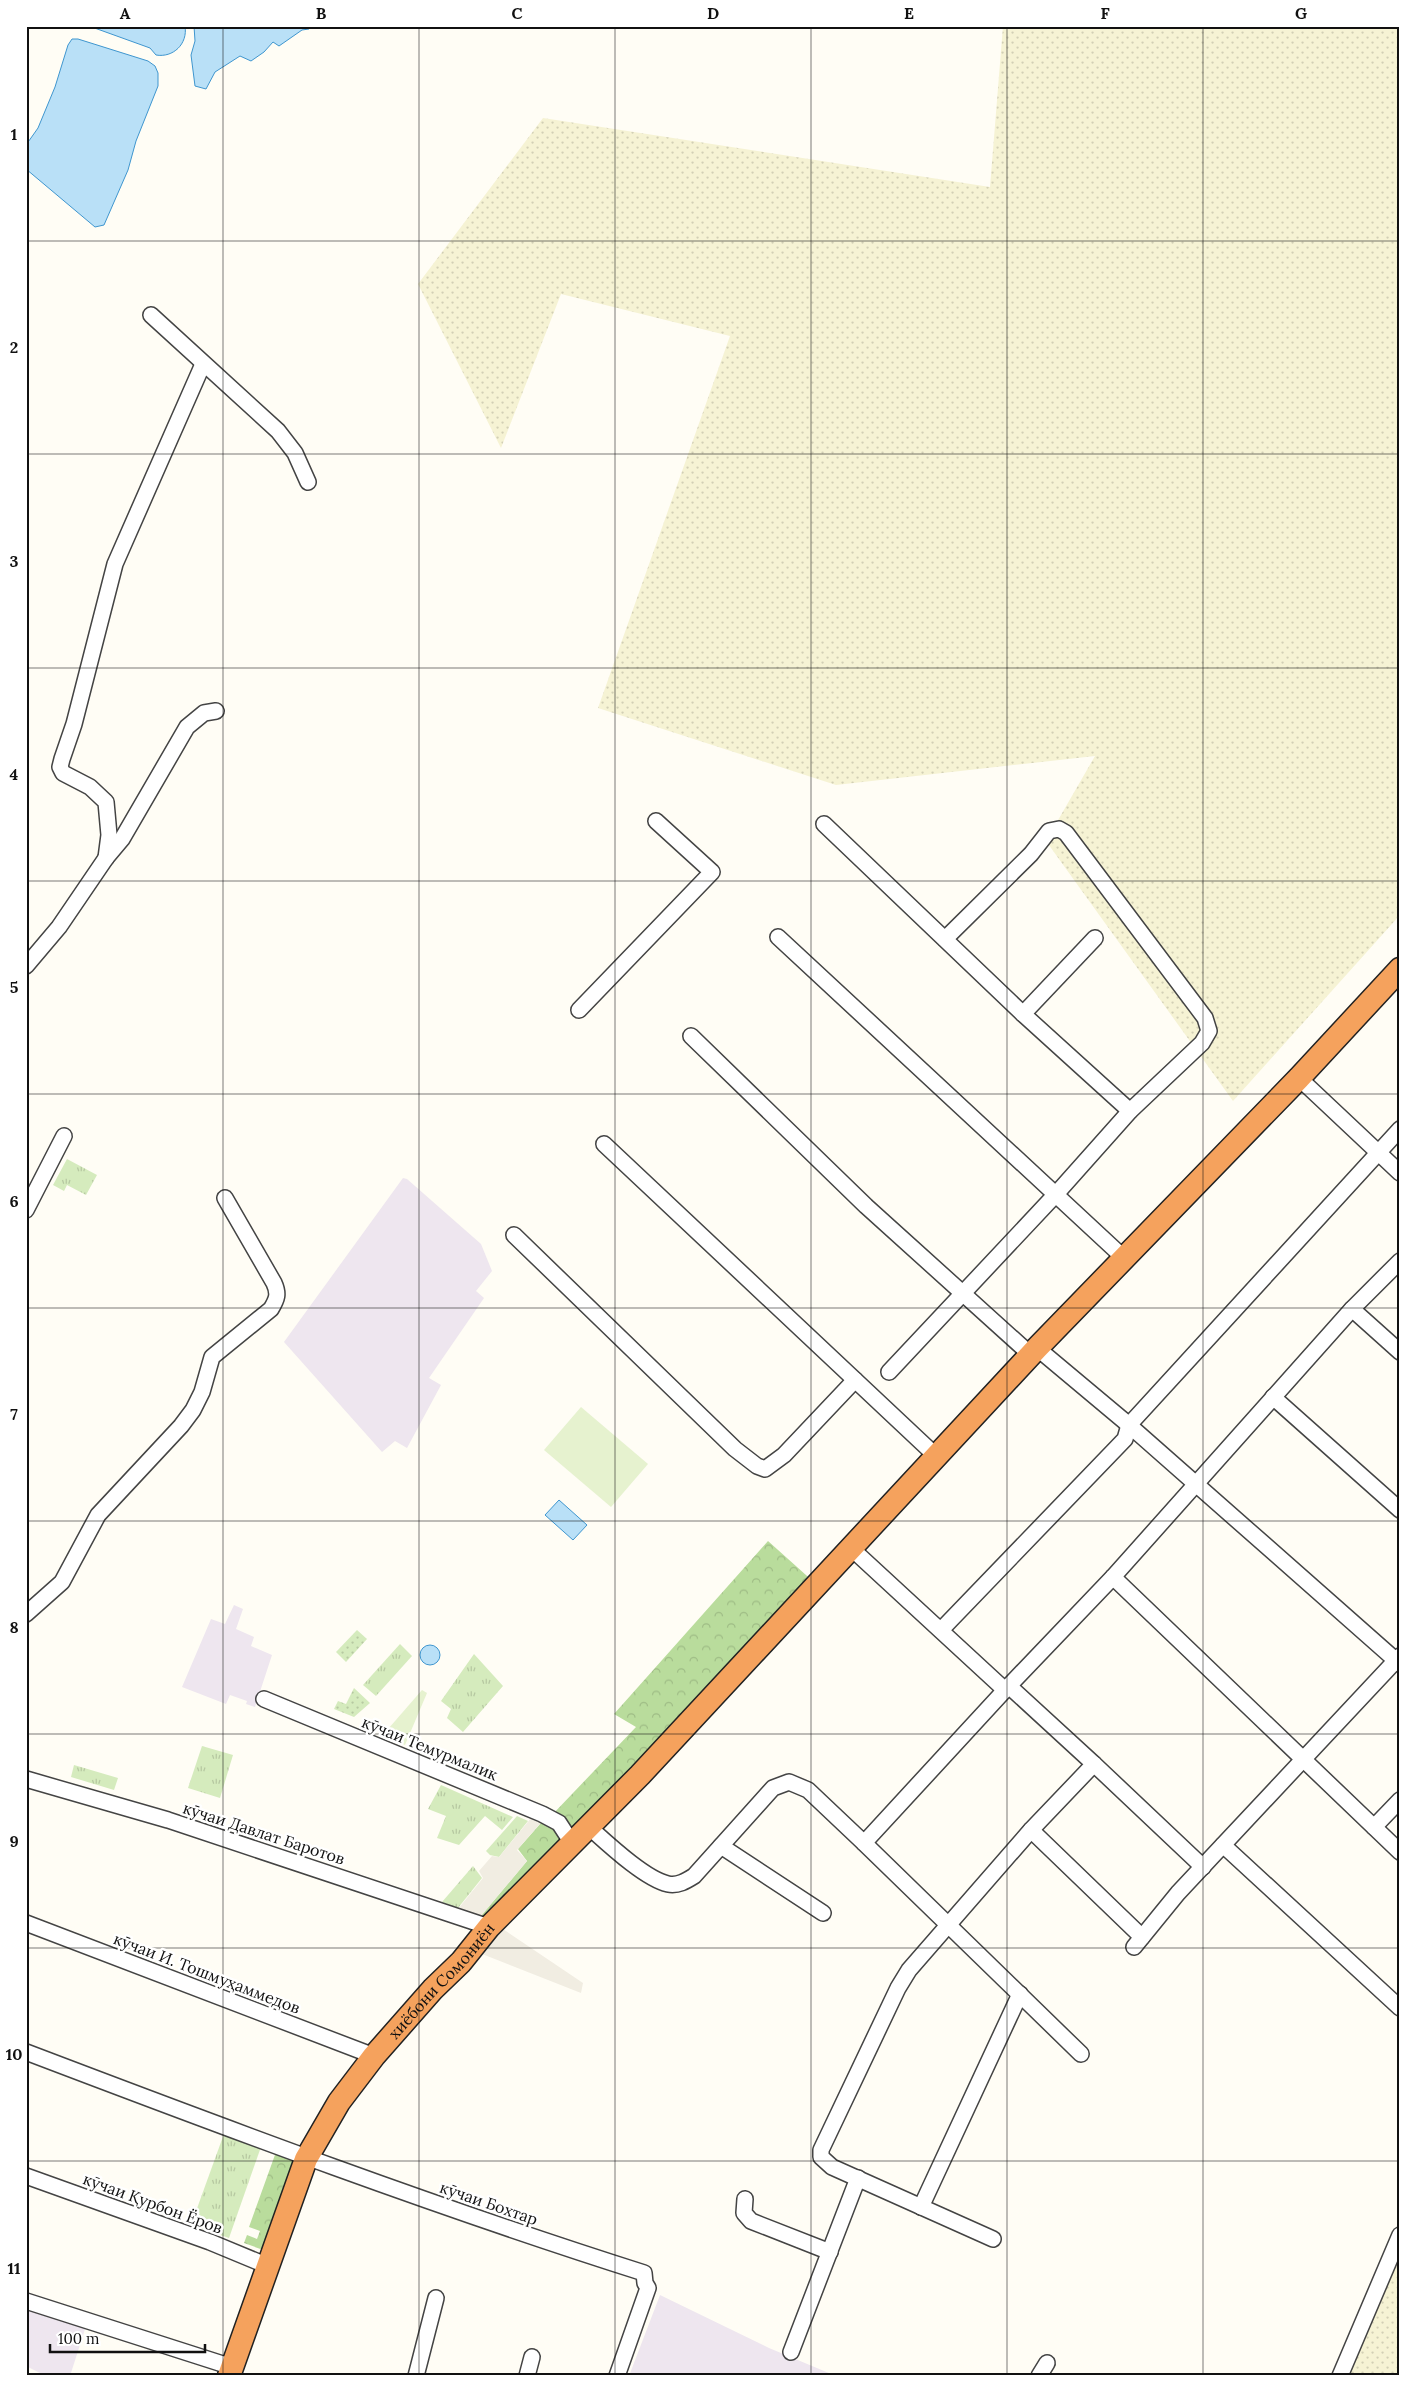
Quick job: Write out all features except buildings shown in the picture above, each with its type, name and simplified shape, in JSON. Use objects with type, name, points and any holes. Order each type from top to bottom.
[{"type":"highway","name":"хиёбони Сомониён","points":[[227,2371],[303,2158],[371,2054],[461,1962],[489,1927],[640,1775],[1034,1351],[1299,1078],[1400,969]]},
{"type":"street","points":[[151,315],[278,431],[295,453],[308,482]]},
{"type":"street","points":[[106,858],[109,835],[106,802],[90,787],[62,773],[60,767],[74,724],[115,564],[203,364]]},
{"type":"street","points":[[26,966],[59,927],[106,858],[122,839],[187,727],[204,714],[216,711]]},
{"type":"street","points":[[579,1010],[712,872],[656,821]]},
{"type":"street","points":[[824,824],[1023,1014],[1130,1112]]},
{"type":"street","points":[[889,1372],[1057,1193],[1130,1112],[1202,1044],[1209,1031],[1205,1018],[1066,833],[1059,829],[1049,831],[1031,854],[945,940]]},
{"type":"street","points":[[778,937],[1057,1193],[1124,1258]]},
{"type":"street","points":[[1023,1014],[1095,938]]},
{"type":"street","points":[[691,1036],[866,1206],[962,1293],[1129,1425],[1398,1660],[1223,1845],[1138,1942],[1031,1830]]},
{"type":"street","points":[[1299,1078],[1400,1173]]},
{"type":"street","points":[[941,1630],[1125,1439],[1129,1425],[1400,1129]]},
{"type":"street","points":[[26,1210],[64,1136]]},
{"type":"street","points":[[604,1144],[936,1456]]},
{"type":"street","points":[[26,1614],[62,1582],[98,1516],[189,1415],[202,1392],[212,1357],[271,1309],[277,1299],[277,1290],[274,1283],[225,1198]]},
{"type":"street","points":[[514,1235],[735,1449],[757,1466],[765,1469],[784,1455],[855,1380]]},
{"type":"street","points":[[864,1843],[1007,1688],[1113,1577],[1352,1309],[1400,1261]]},
{"type":"street","points":[[1352,1309],[1400,1352]]},
{"type":"street","points":[[1273,1398],[1400,1510]]},
{"type":"street","points":[[852,1548],[941,1630],[1094,1764],[1203,1867]]},
{"type":"street","points":[[1113,1577],[1400,1852]]},
{"type":"street","name":"кӯчаи Темурмалик","points":[[264,1699],[536,1812],[559,1823],[572,1843]]},
{"type":"street","points":[[993,2239],[825,2162],[821,2157],[822,2150],[898,1988],[909,1970],[1031,1830],[1094,1764]]},
{"type":"street","name":"кӯчаи Давлат Баротов","points":[[26,1779],[168,1820],[489,1927]]},
{"type":"street","points":[[589,1826],[642,1870],[668,1884],[685,1881],[694,1876],[773,1788],[789,1782],[808,1790],[949,1923],[1081,2054]]},
{"type":"street","points":[[1374,1828],[1400,1800]]},
{"type":"street","points":[[1223,1845],[1400,2008]]},
{"type":"street","points":[[721,1846],[823,1914]]},
{"type":"street","name":"кӯчаи И. Тошмуҳаммедов","points":[[26,1924],[371,2054]]},
{"type":"street","points":[[921,2207],[1020,1994]]},
{"type":"street","points":[[26,2052],[303,2158]]},
{"type":"street","name":"кӯчаи Бохтар","points":[[303,2158],[497,2223],[555,2245],[644,2273],[644,2283],[648,2288],[617,2376]]},
{"type":"street","name":"кӯчаи Қурбон Ёров","points":[[26,2176],[210,2242],[264,2264]]},
{"type":"street","points":[[791,2352],[858,2178]]},
{"type":"street","points":[[745,2199],[744,2214],[750,2221],[830,2252]]},
{"type":"street","points":[[1340,2376],[1400,2235]]},
{"type":"street","points":[[416,2376],[436,2298]]},
{"type":"street","points":[[26,2301],[227,2371]]},
{"type":"street","points":[[527,2376],[532,2357]]},
{"type":"street","points":[[1039,2376],[1047,2362]]},
{"type":"shaded area","points":[[1003,26],[1400,26],[1400,915],[1233,1101],[1046,841],[1095,756],[836,785],[598,708],[730,336],[561,294],[501,448],[418,284],[543,118],[990,187]]},
{"type":"shaded area","points":[[403,1178],[407,1179],[481,1244],[492,1271],[476,1291],[484,1298],[429,1378],[441,1385],[407,1448],[395,1441],[382,1452],[284,1342]]},
{"type":"shaded area","points":[[234,1605],[243,1609],[236,1629],[254,1637],[251,1646],[272,1655],[255,1707],[246,1704],[247,1701],[230,1695],[226,1704],[182,1687],[211,1619],[225,1624]]},
{"type":"shaded area","points":[[536,1812],[547,1816],[517,1850],[527,1861],[475,1923],[454,1914],[483,1878],[479,1871],[492,1856],[499,1857]]},
{"type":"shaded area","points":[[500,1927],[583,1983],[581,1993],[477,1952]]},
{"type":"shaded area","points":[[1400,2221],[1400,2376],[1332,2376]]},
{"type":"shaded area","points":[[660,2295],[769,2348],[836,2376],[629,2376]]},
{"type":"shaded area","points":[[26,2306],[86,2326],[70,2376],[46,2376],[26,2366]]},
{"type":"green space","points":[[67,1159],[97,1175],[86,1195],[67,1185],[64,1191],[53,1185]]},
{"type":"green space","points":[[581,1407],[648,1464],[611,1507],[544,1450]]},
{"type":"green space","points":[[768,1541],[816,1584],[573,1838],[552,1815],[636,1727],[614,1714]]},
{"type":"green space","points":[[357,1630],[367,1639],[346,1662],[336,1652]]},
{"type":"green space","points":[[400,1644],[412,1656],[376,1696],[363,1685]]},
{"type":"green space","points":[[474,1654],[503,1686],[463,1732],[447,1718],[451,1709],[441,1701]]},
{"type":"green space","points":[[354,1688],[370,1703],[354,1717],[334,1709],[338,1701],[346,1704]]},
{"type":"green space","points":[[422,1690],[427,1693],[405,1745],[382,1736]]},
{"type":"green space","points":[[202,1746],[233,1755],[220,1798],[188,1788]]},
{"type":"green space","points":[[74,1765],[118,1778],[114,1790],[71,1777]]},
{"type":"green space","points":[[441,1785],[513,1817],[502,1830],[485,1816],[459,1845],[437,1838],[446,1816],[428,1809]]},
{"type":"green space","points":[[517,1816],[528,1821],[499,1857],[490,1855],[486,1851]]},
{"type":"green space","points":[[547,1816],[572,1843],[489,1927],[475,1923],[527,1861],[518,1849]]},
{"type":"green space","points":[[473,1866],[482,1878],[458,1908],[442,1902]]},
{"type":"green space","points":[[225,2131],[262,2144],[229,2238],[191,2225]]},
{"type":"green space","points":[[276,2152],[299,2160],[266,2251],[244,2243],[247,2235],[257,2239],[260,2231],[249,2227]]},
{"type":"water","points":[[89,26],[185,26],[185,33],[182,44],[173,52],[156,55],[150,48]]},
{"type":"water","points":[[194,26],[309,26],[309,29],[302,30],[279,46],[273,42],[264,52],[251,61],[240,56],[215,72],[206,89],[195,86],[191,55],[195,41]]},
{"type":"water","points":[[72,39],[78,39],[148,61],[155,66],[158,73],[158,86],[136,141],[128,170],[104,225],[95,227],[26,169],[26,145],[38,128],[55,87],[68,45]]},
{"type":"water","points":[[559,1500],[587,1525],[573,1540],[545,1515]]},
{"type":"water","points":[[426,1645],[434,1645],[440,1651],[440,1659],[434,1665],[426,1665],[420,1659],[420,1651]]}]
